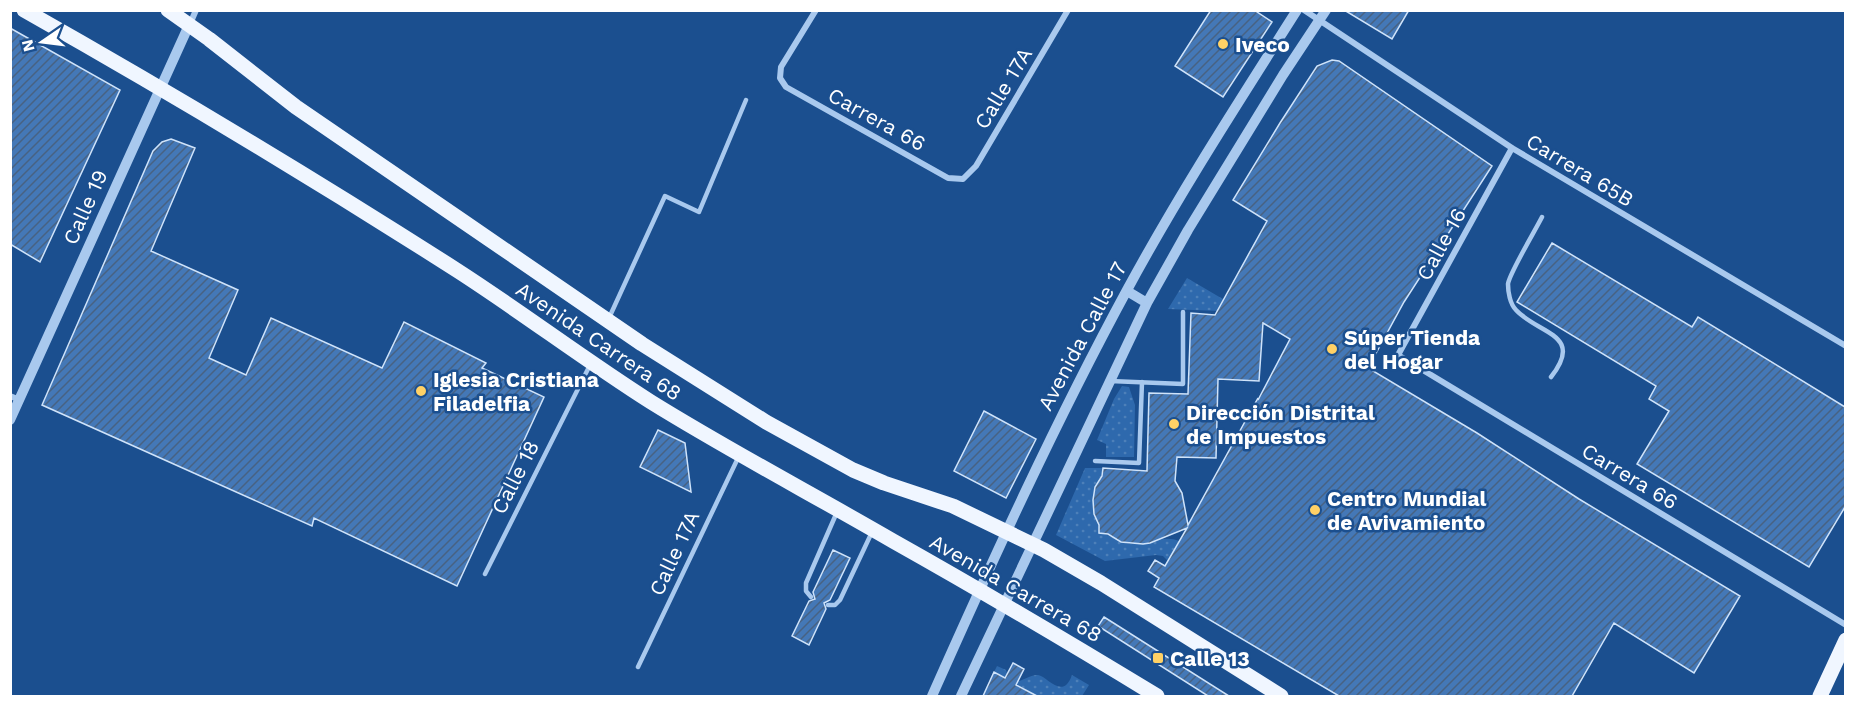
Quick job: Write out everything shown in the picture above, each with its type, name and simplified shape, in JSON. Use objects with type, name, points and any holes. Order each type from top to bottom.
[{"type":"main road","name":"Avenida Carrera 68","points":[[24,10],[125,66],[159,89],[309,177],[460,273],[653,403],[980,591],[1156,696]]},
{"type":"main road","name":"Avenida Carrera 68","points":[[168,10],[296,107],[607,321],[766,422],[822,454],[876,480],[954,506],[1033,544],[1101,583],[1281,696]]},
{"type":"main road","points":[[1820,696],[1845,640]]},
{"type":"street","name":"Calle 19","points":[[10,420],[15,398],[196,10]]},
{"type":"street","name":"Carrera 66","points":[[816,10],[781,67],[780,78],[786,87],[948,178],[963,179]]},
{"type":"street","name":"Calle 17A","points":[[963,179],[976,166],[1068,10]]},
{"type":"street","name":"Avenida Calle 17","points":[[932,696],[1063,414],[1127,291],[1206,154],[1297,10]]},
{"type":"street","name":"Carrera 65B","points":[[1304,10],[1323,15],[1512,148],[1845,346]]},
{"type":"street","name":"Avenida Calle 17","points":[[961,696],[1147,303],[1283,75],[1323,15]]},
{"type":"street","name":"Calle 16","points":[[1398,355],[1512,148]]},
{"type":"street","points":[[1127,291],[1147,303]]},
{"type":"street","name":"Carrera 66","points":[[1398,355],[1845,625]]},
{"type":"lane","points":[[607,321],[665,196],[699,212],[746,100]]},
{"type":"lane","points":[[1542,217],[1508,281],[1509,297],[1515,310],[1557,337],[1561,344],[1563,356],[1551,377]]},
{"type":"lane","points":[[1110,381],[1183,384],[1184,312]]},
{"type":"lane","name":"Calle 18","points":[[485,574],[591,363]]},
{"type":"lane","points":[[1095,461],[1139,463],[1142,382]]},
{"type":"lane","name":"Calle 17A","points":[[638,667],[740,454]]},
{"type":"lane","points":[[811,597],[806,591],[806,583],[837,510]]},
{"type":"lane","points":[[828,606],[835,605],[840,600],[873,530]]},
{"type":"shaded area","points":[[1187,278],[1245,312],[1168,309]]},
{"type":"shaded area","points":[[1122,386],[1129,387],[1135,405],[1134,457],[1106,457],[1106,444],[1097,440]]},
{"type":"shaded area","points":[[1085,468],[1103,468],[1093,500],[1099,533],[1131,544],[1162,539],[1179,541],[1168,561],[1163,556],[1156,555],[1105,561],[1056,535]]},
{"type":"shaded area","points":[[997,666],[1006,670],[1009,677],[1016,681],[1038,675],[1060,687],[1068,683],[1072,675],[1089,685],[1082,696],[1037,696],[994,672]]},
{"type":"building","name":"Iveco","points":[[1211,10],[1254,10],[1272,22],[1223,97],[1175,66]]},
{"type":"building","points":[[1344,10],[1409,10],[1392,39]]},
{"type":"building","points":[[10,28],[120,90],[40,262],[10,244]]},
{"type":"building","points":[[1332,60],[1339,61],[1492,166],[1404,302],[1368,368],[1740,596],[1694,673],[1614,623],[1572,696],[1339,696],[1154,587],[1159,578],[1148,571],[1155,560],[1165,566],[1187,528],[1143,544],[1121,542],[1108,534],[1099,533],[1093,500],[1095,487],[1102,476],[1103,468],[1147,471],[1149,393],[1188,394],[1191,313],[1215,315],[1267,221],[1233,200],[1317,66]],"holes":[[[1263,323],[1290,339],[1258,400],[1258,398],[1188,525],[1182,493],[1175,481],[1177,457],[1216,458],[1218,379],[1259,381]]]},
{"type":"building","points":[[171,139],[195,148],[151,251],[238,290],[209,358],[246,375],[271,318],[382,368],[404,322],[486,363],[482,368],[544,397],[457,586],[314,518],[312,526],[42,405],[153,151],[162,142]]},
{"type":"building","points":[[1552,243],[1692,327],[1698,317],[1845,407],[1845,507],[1809,567],[1637,464],[1669,411],[1649,399],[1656,386],[1517,302]]},
{"type":"building","points":[[984,411],[1036,439],[1006,498],[954,471]]},
{"type":"building","points":[[658,430],[685,443],[691,492],[640,467]]},
{"type":"building","points":[[833,550],[850,558],[830,600],[824,603],[826,609],[809,645],[792,636],[809,601],[815,599],[813,592]]},
{"type":"building","name":"Calle 13","points":[[1104,617],[1229,696],[1208,696],[1098,626]]},
{"type":"building","points":[[1013,663],[1024,669],[1016,685],[1037,696],[983,696],[994,672],[1005,678]]},
{"type":"place","name":"Iveco","points":[[1223,44]]},
{"type":"place","name":"Súper Tienda del Hogar","points":[[1332,349]]},
{"type":"place","name":"Iglesia Cristiana Filadelfia","points":[[421,391]]},
{"type":"place","name":"Dirección Distrital de Impuestos","points":[[1174,424]]},
{"type":"place","name":"Centro Mundial de Avivamiento","points":[[1315,510]]},
{"type":"place","name":"Calle 13","points":[[1158,658]]}]
